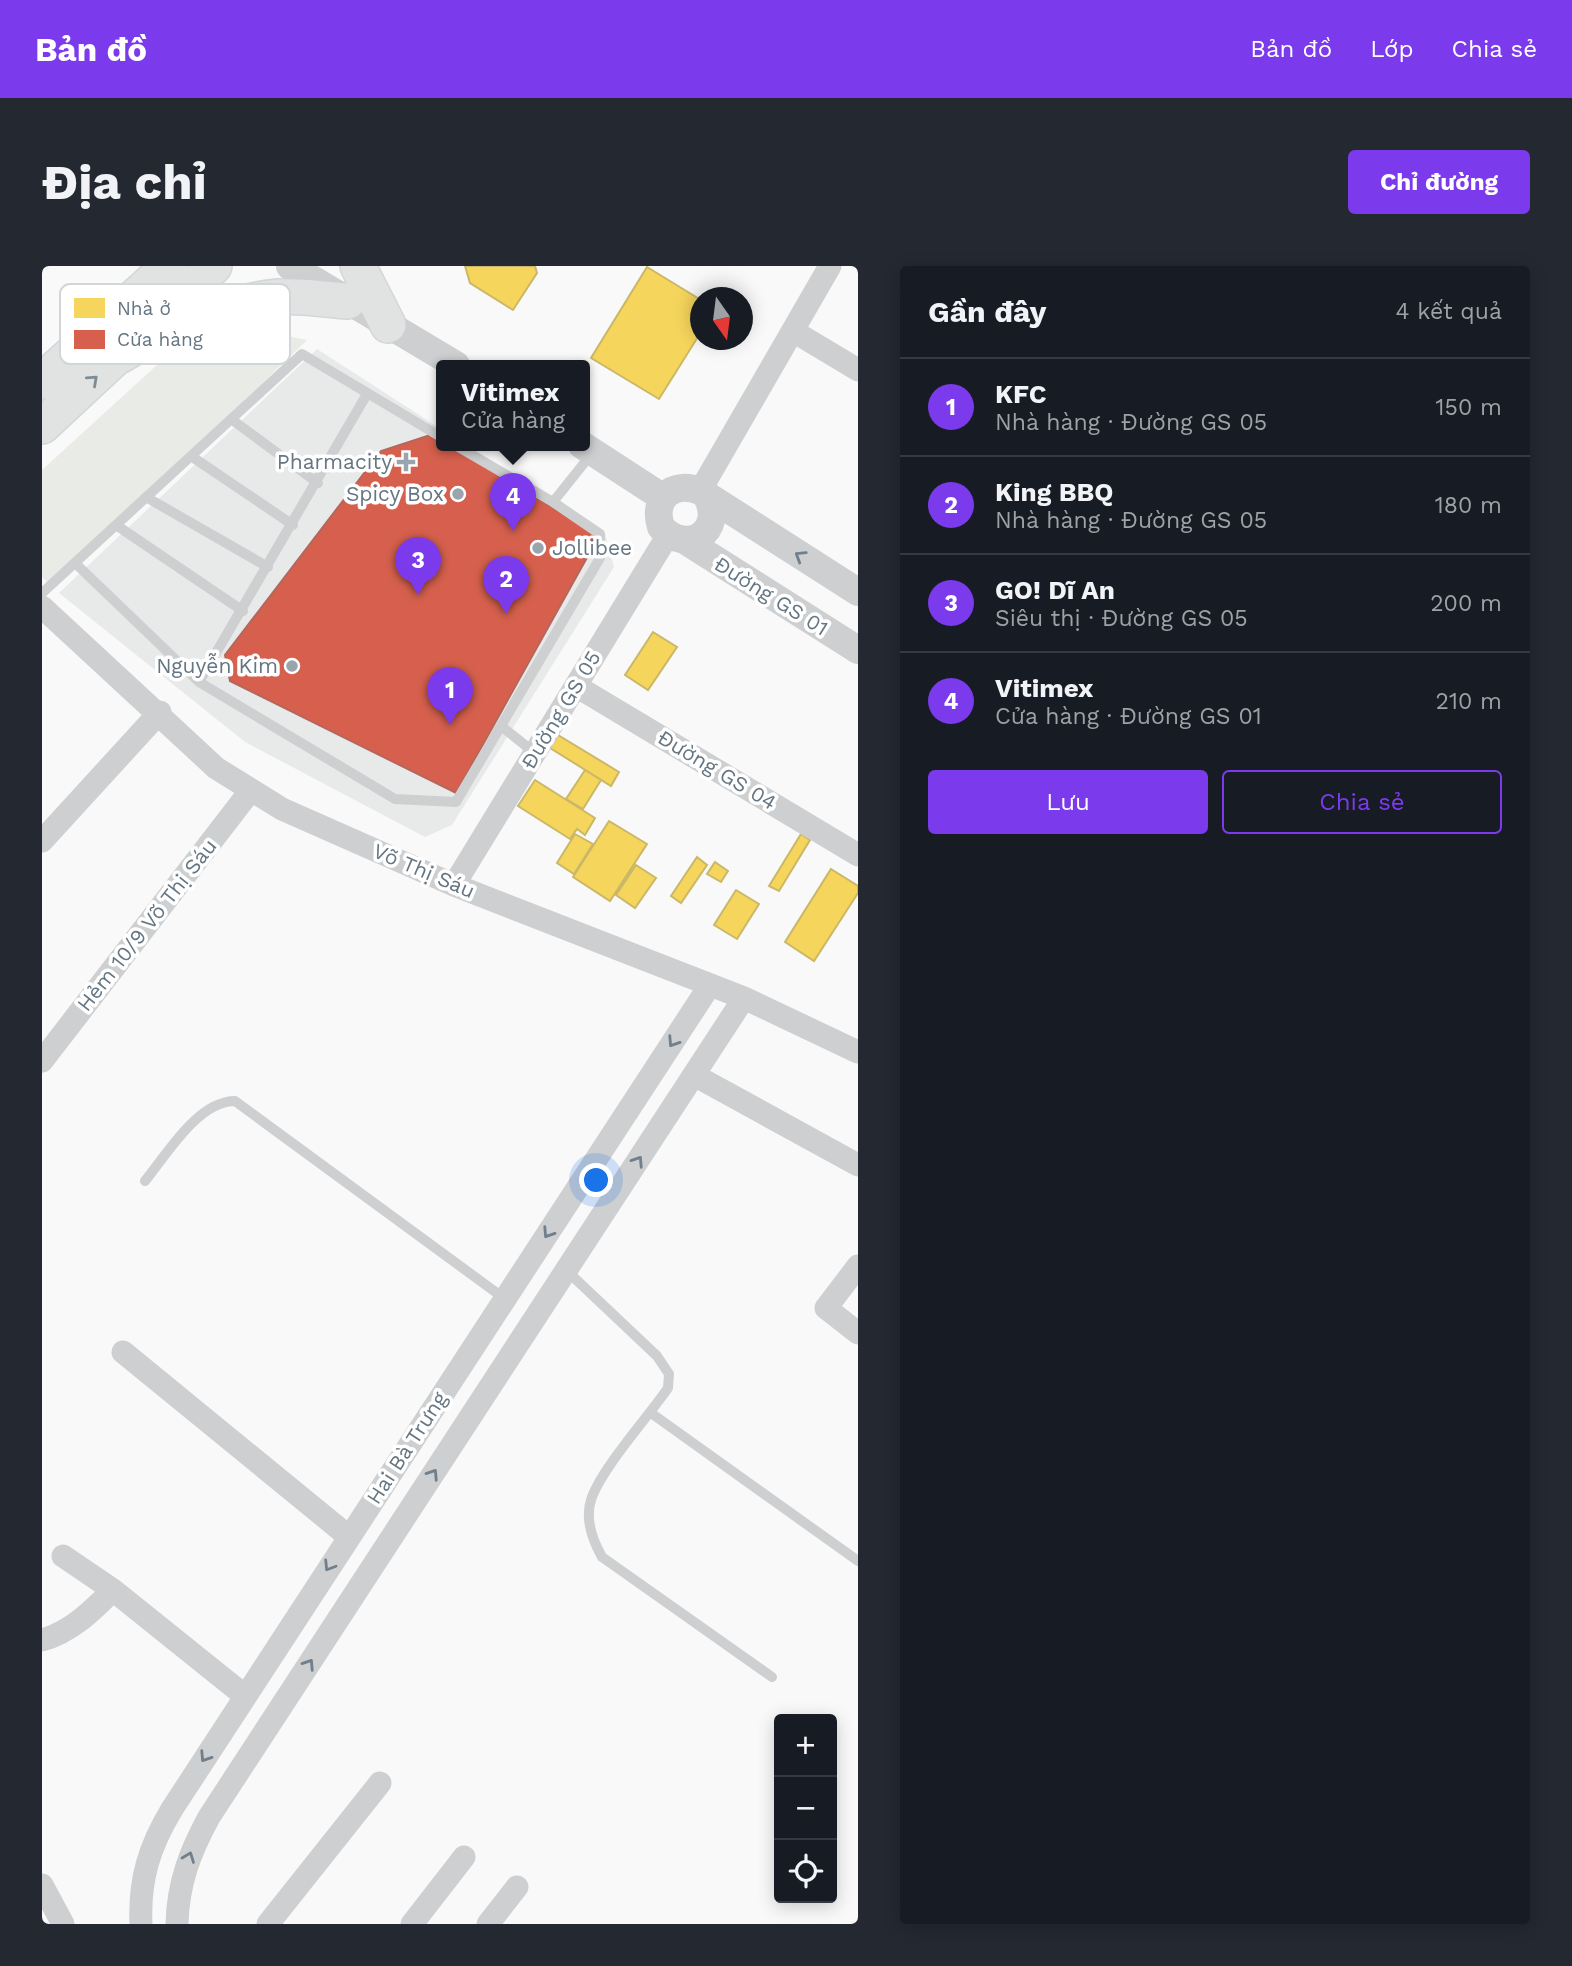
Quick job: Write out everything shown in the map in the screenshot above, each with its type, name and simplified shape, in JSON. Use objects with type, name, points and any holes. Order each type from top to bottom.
[{"type":"main road","points":[[149,284],[169,266]]},
{"type":"main road","points":[[195,284],[214,266]]},
{"type":"main road","points":[[358,266],[388,325]]},
{"type":"main road","points":[[290,298],[348,301]]},
{"type":"main road","points":[[43,378],[60,363]]},
{"type":"main road","points":[[42,426],[110,364]]},
{"type":"street","points":[[290,266],[448,360]]},
{"type":"street","points":[[703,494],[830,266]]},
{"type":"street","points":[[793,331],[858,370]]},
{"type":"street","points":[[590,450],[662,497]]},
{"type":"street","points":[[662,497],[686,486],[703,494],[858,592]]},
{"type":"street","name":"Đường GS 01","points":[[677,538],[695,539],[708,529],[712,513],[703,494]]},
{"type":"street","points":[[662,497],[658,518],[677,538]]},
{"type":"street","name":"Đường GS 01","points":[[677,538],[858,650]]},
{"type":"street","name":"Đường GS 05","points":[[454,886],[576,686],[677,538]]},
{"type":"street","name":"Võ Thị Sáu","points":[[42,607],[160,712],[216,768],[282,809],[454,886],[744,998],[858,1052]]},
{"type":"street","name":"Đường GS 04","points":[[576,686],[858,855]]},
{"type":"street","points":[[42,841],[160,712]]},
{"type":"street","name":"Hẻm 10/9 Võ Thị Sáu","points":[[42,1061],[251,789]]},
{"type":"street","name":"Hai Bà Trưng","points":[[141,1924],[139,1895],[145,1862],[158,1831],[710,985]]},
{"type":"street","name":"Hai Bà Trưng","points":[[177,1924],[178,1898],[187,1858],[209,1816],[744,998]]},
{"type":"street","points":[[694,1075],[858,1166]]},
{"type":"street","points":[[858,1266],[826,1308],[858,1333]]},
{"type":"street","points":[[123,1352],[348,1536]]},
{"type":"street","points":[[63,1556],[113,1590],[246,1696]]},
{"type":"street","points":[[42,1640],[59,1635],[79,1621],[113,1590]]},
{"type":"street","points":[[268,1924],[380,1783]]},
{"type":"street","points":[[412,1924],[464,1857]]},
{"type":"street","points":[[42,1885],[63,1924]]},
{"type":"street","points":[[488,1924],[517,1887]]},
{"type":"lane","points":[[42,593],[302,354],[436,434]]},
{"type":"lane","points":[[199,682],[368,394]]},
{"type":"lane","points":[[231,419],[318,483]]},
{"type":"lane","points":[[75,562],[199,682],[395,799],[456,802],[600,558],[600,534],[553,502],[465,451]]},
{"type":"lane","points":[[553,502],[587,451]]},
{"type":"lane","points":[[191,456],[293,525]]},
{"type":"lane","points":[[146,497],[268,567]]},
{"type":"lane","points":[[116,525],[243,611]]},
{"type":"lane","points":[[501,726],[535,753]]},
{"type":"lane","points":[[145,1181],[206,1108],[222,1101],[235,1101],[505,1299]]},
{"type":"lane","points":[[566,1270],[657,1356],[669,1374],[668,1388],[604,1476],[591,1501],[590,1522],[594,1543],[602,1557],[772,1677]]},
{"type":"lane","points":[[651,1413],[858,1561]]},
{"type":"shaded area","points":[[290,337],[307,340],[290,356]]},
{"type":"shaded area","points":[[317,349],[436,426],[436,451],[476,451],[605,534],[614,567],[452,825],[425,837],[245,742],[59,593]]},
{"type":"shaded area","points":[[158,364],[282,364],[52,586],[42,577],[42,470]]},
{"type":"building: Nhà ở","points":[[465,266],[535,266],[537,273],[513,310],[470,283]]},
{"type":"building: Nhà ở","points":[[647,267],[690,293],[690,350],[659,399],[591,358]]},
{"type":"building: Nhà ở","points":[[653,632],[677,647],[648,690],[625,675]]},
{"type":"building: Nhà ở","points":[[558,735],[619,772],[611,786],[550,748]]},
{"type":"building: Nhà ở","points":[[585,770],[601,780],[583,809],[566,799]]},
{"type":"building: Nhà ở","points":[[535,780],[595,818],[585,835],[577,829],[570,839],[518,806]]},
{"type":"building: Nhà ở","points":[[609,821],[647,844],[610,901],[573,877]]},
{"type":"building: Nhà ở","points":[[575,834],[593,844],[574,874],[557,863]]},
{"type":"building: Nhà ở","points":[[801,834],[810,840],[779,891],[769,886]]},
{"type":"building: Nhà ở","points":[[697,857],[707,865],[681,903],[671,896]]},
{"type":"building: Nhà ở","points":[[715,862],[728,871],[721,882],[707,874]]},
{"type":"building: Nhà ở","points":[[636,865],[656,878],[635,908],[616,895]]},
{"type":"building: Nhà ở","points":[[831,869],[858,886],[858,893],[814,961],[785,942]]},
{"type":"building: Nhà ở","points":[[736,890],[759,904],[737,939],[714,925]]},
{"type":"building: Cửa hàng","points":[[433,434],[436,436],[436,451],[461,451],[599,536],[456,793],[230,681],[225,655],[381,451]]},
{"type":"place","name":"Pharmacity","points":[[406,462]]},
{"type":"place","name":"Spicy Box","points":[[458,494]]},
{"type":"place","name":"Vitimex","points":[[513,531]]},
{"type":"place","name":"Jollibee","points":[[538,548]]},
{"type":"place","name":"GO! Dĩ An","points":[[418,595]]},
{"type":"place","name":"King BBQ","points":[[506,614]]},
{"type":"place","name":"Nguyễn Kim","points":[[292,666]]},
{"type":"place","name":"KFC","points":[[450,725]]}]
